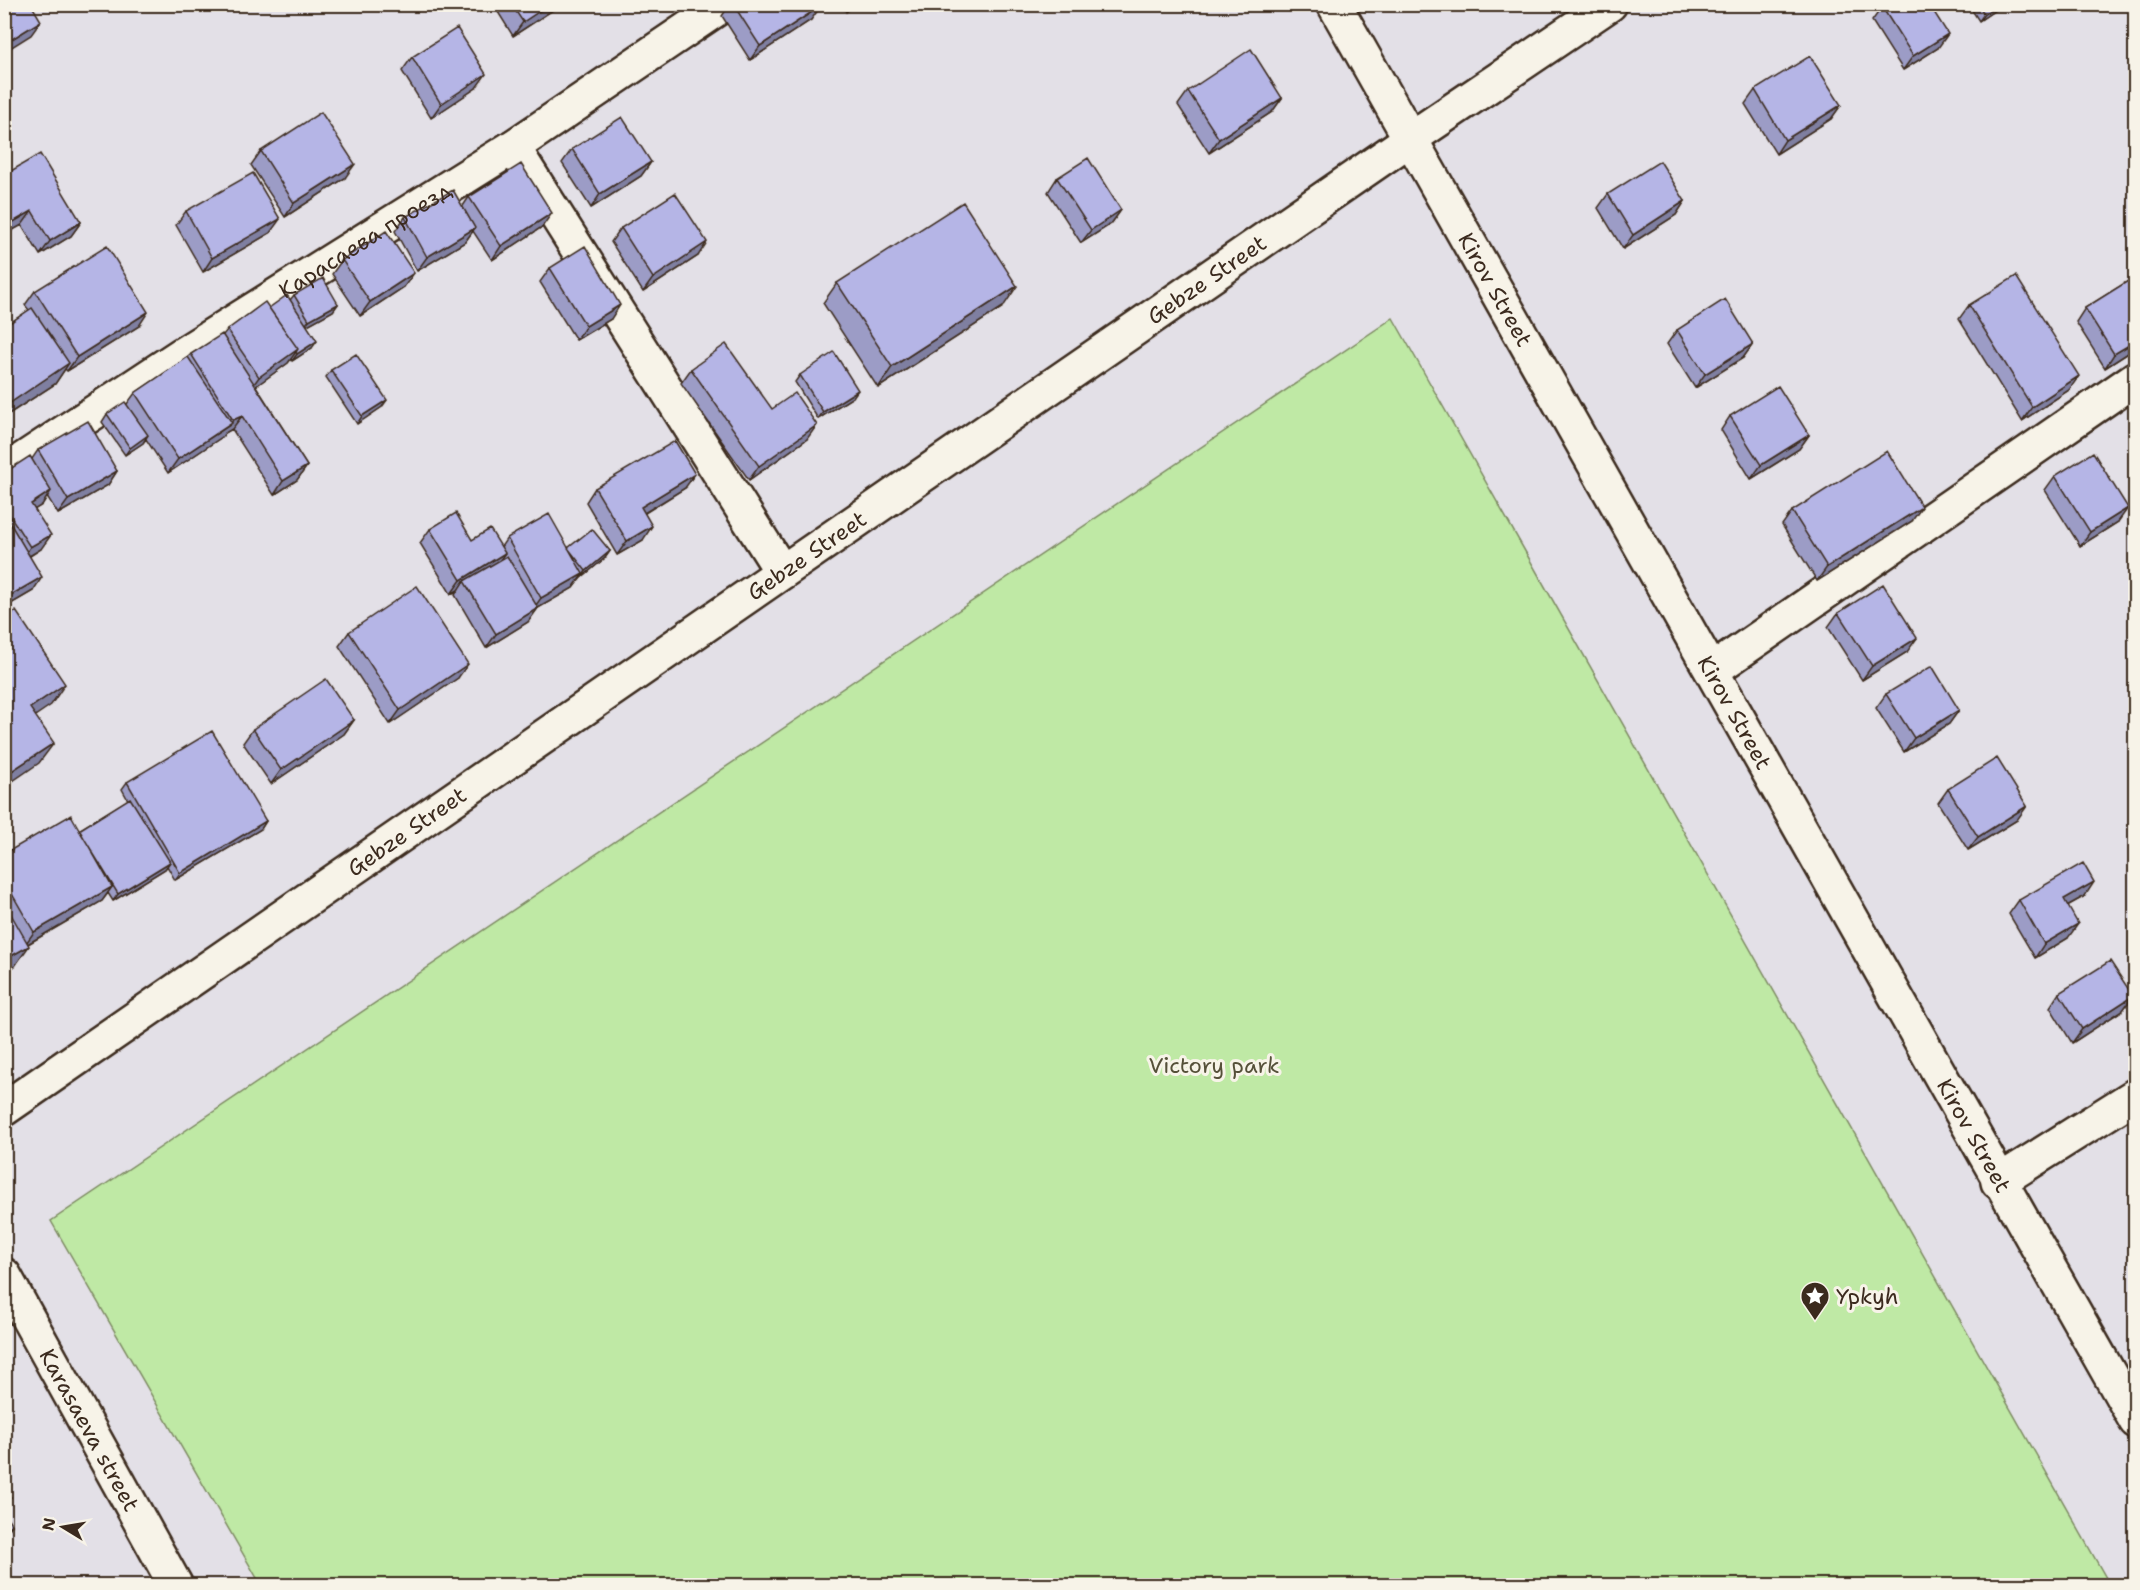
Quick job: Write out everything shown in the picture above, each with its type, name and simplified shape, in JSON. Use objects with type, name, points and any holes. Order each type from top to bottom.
[{"type":"street","name":"Карасаева проезд","points":[[4,472],[182,355],[513,147],[724,4]]},
{"type":"street","name":"Kirov Street","points":[[1334,4],[1713,670],[1998,1182],[2136,1421]]},
{"type":"street","name":"Gebze Street","points":[[4,1109],[1410,139],[1610,4]]},
{"type":"street","points":[[513,147],[782,572]]},
{"type":"street","points":[[1713,670],[2136,378]]},
{"type":"street","points":[[1998,1182],[2136,1095]]},
{"type":"street","name":"Karasaeva street","points":[[4,1275],[176,1586]]},
{"type":"green space","name":"Victory park","points":[[1393,318],[2110,1585],[261,1585],[51,1221]]},
{"type":"building","points":[[4,4],[31,4],[41,21],[4,44]]},
{"type":"building","points":[[511,4],[550,4],[523,22]]},
{"type":"building","points":[[733,4],[820,4],[821,6],[760,46]]},
{"type":"building","points":[[1885,4],[1929,4],[1948,34],[1913,56],[1882,7]]},
{"type":"building","points":[[1978,4],[1998,4],[1984,14]]},
{"type":"building","points":[[457,28],[486,74],[441,104],[412,57]]},
{"type":"building","points":[[1251,49],[1282,98],[1219,139],[1188,91]]},
{"type":"building","points":[[1810,56],[1841,105],[1785,140],[1755,90]]},
{"type":"building","points":[[321,112],[355,164],[294,203],[261,151]]},
{"type":"building","points":[[622,117],[651,162],[600,194],[572,149]]},
{"type":"building","points":[[40,154],[81,222],[50,241],[32,211],[8,225],[4,220],[4,175]]},
{"type":"building","points":[[1088,158],[1121,210],[1091,230],[1057,178]]},
{"type":"building","points":[[1660,161],[1685,201],[1633,235],[1608,194]]},
{"type":"building","points":[[521,164],[552,213],[501,246],[469,197]]},
{"type":"building","points":[[253,173],[280,219],[212,258],[186,211]]},
{"type":"building","points":[[453,190],[475,228],[427,257],[405,217]]},
{"type":"building","points":[[675,193],[707,242],[653,278],[621,228]]},
{"type":"building","points":[[963,202],[1017,286],[892,367],[837,283]]},
{"type":"building","points":[[386,231],[414,273],[370,302],[342,260]]},
{"type":"building","points":[[107,246],[148,312],[77,357],[35,291]]},
{"type":"building","points":[[585,246],[620,305],[586,326],[550,268]]},
{"type":"building","points":[[2016,276],[2079,376],[2032,407],[1969,305]]},
{"type":"building","points":[[2136,276],[2136,341],[2114,354],[2085,308]]},
{"type":"building","points":[[323,278],[338,304],[309,320],[294,295]]},
{"type":"building","points":[[287,295],[317,341],[297,354],[298,349],[269,308]]},
{"type":"building","points":[[1725,299],[1753,344],[1705,374],[1677,330]]},
{"type":"building","points":[[265,302],[298,349],[259,377],[227,330]]},
{"type":"building","points":[[32,308],[69,363],[4,407],[4,327]]},
{"type":"building","points":[[222,334],[307,466],[283,481],[242,416],[233,420],[191,354]]},
{"type":"building","points":[[726,344],[772,409],[795,393],[817,425],[759,466],[691,369]]},
{"type":"building","points":[[834,352],[858,390],[823,412],[800,375]]},
{"type":"building","points":[[356,354],[387,400],[362,416],[331,370]]},
{"type":"building","points":[[188,357],[232,423],[178,459],[135,393]]},
{"type":"building","points":[[1778,386],[1809,435],[1761,465],[1730,416]]},
{"type":"building","points":[[125,402],[148,435],[130,448],[107,414]]},
{"type":"building","points":[[88,421],[117,471],[68,500],[38,450]]},
{"type":"building","points":[[675,441],[695,474],[641,507],[652,526],[627,541],[595,488]]},
{"type":"building","points":[[1887,451],[1922,507],[1827,567],[1792,511]]},
{"type":"building","points":[[2093,452],[2128,508],[2090,532],[2055,476]]},
{"type":"building","points":[[30,456],[51,491],[31,504],[51,535],[30,547],[4,506],[4,473]]},
{"type":"building","points":[[4,513],[42,577],[4,599]]},
{"type":"building","points":[[456,513],[472,540],[490,529],[505,553],[461,580],[430,529]]},
{"type":"building","points":[[549,514],[583,574],[541,598],[507,538]]},
{"type":"building","points":[[592,529],[610,551],[586,571],[568,548]]},
{"type":"building","points":[[507,556],[538,608],[496,634],[464,581]]},
{"type":"building","points":[[1883,584],[1917,638],[1872,666],[1838,613]]},
{"type":"building","points":[[417,586],[468,664],[400,710],[349,632]]},
{"type":"building","points":[[16,611],[65,684],[30,708],[54,743],[4,776],[4,618]]},
{"type":"building","points":[[1932,666],[1959,710],[1914,738],[1886,694]]},
{"type":"building","points":[[326,679],[354,720],[281,770],[253,729]]},
{"type":"building","points":[[212,731],[266,821],[180,873],[127,782]]},
{"type":"building","points":[[1997,758],[2027,806],[1978,837],[1948,789]]},
{"type":"building","points":[[130,798],[170,862],[118,894],[79,830]]},
{"type":"building","points":[[71,815],[112,887],[34,932],[4,880],[4,854]]},
{"type":"building","points":[[2083,863],[2094,882],[2064,899],[2078,924],[2044,944],[2019,900]]},
{"type":"building","points":[[4,902],[29,946],[4,960]]},
{"type":"building","points":[[2110,961],[2133,996],[2082,1029],[2059,993]]},
{"type":"building","points":[[4,1486],[11,1498],[4,1501]]},
{"type":"building","points":[[4,1512],[12,1525],[4,1530]]},
{"type":"place","name":"Ypkyh","points":[[1815,1322]]}]
